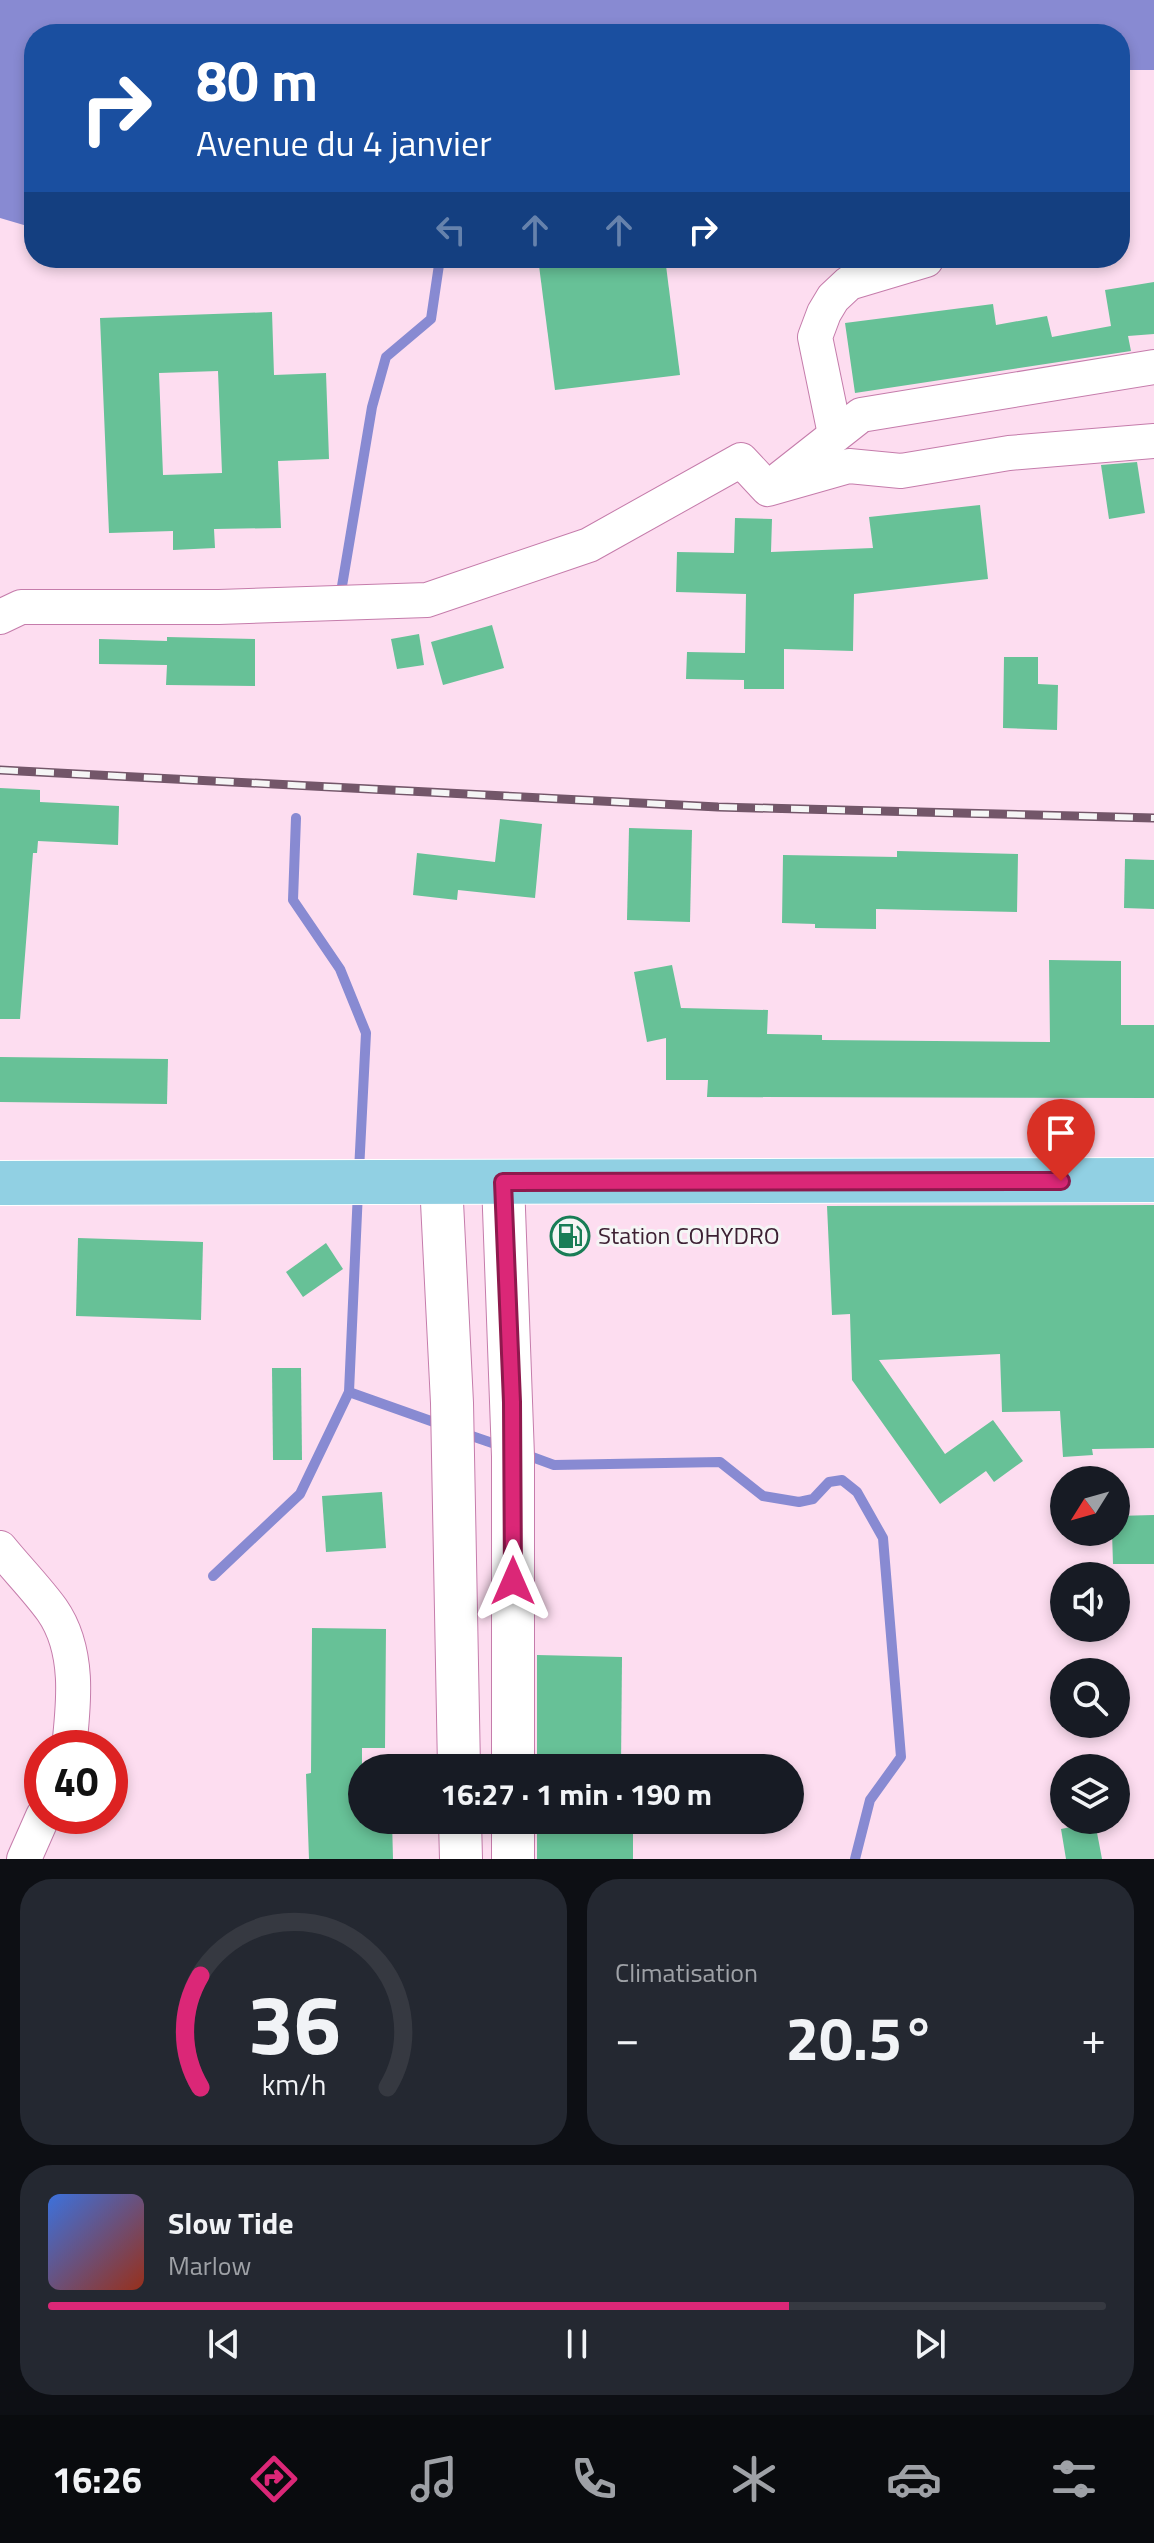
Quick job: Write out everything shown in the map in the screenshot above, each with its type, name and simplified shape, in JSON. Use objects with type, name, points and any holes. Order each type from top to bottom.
[{"type":"main road","points":[[0,1183],[1154,1180]]},
{"type":"street","points":[[835,434],[815,337],[824,313],[833,298],[849,283],[899,268]]},
{"type":"street","points":[[768,489],[861,415],[1154,367]]},
{"type":"street","points":[[768,489],[849,466],[894,472],[1009,453],[1154,441]]},
{"type":"street","points":[[0,617],[21,607],[219,607],[427,600],[589,545],[741,460],[768,489]]},
{"type":"street","points":[[441,1182],[452,1403],[459,1754]]},
{"type":"street","points":[[503,1182],[513,1456],[513,1754]]},
{"type":"street","points":[[0,1548],[54,1613],[71,1654],[75,1701],[71,1730]]},
{"type":"street","points":[[24,1859],[35,1834]]},
{"type":"street","points":[[460,1834],[461,1859]]},
{"type":"street","points":[[513,1834],[513,1859]]},
{"type":"water","points":[[0,0],[1154,0],[1154,70],[1130,70],[1130,24],[24,24],[24,225],[0,218]]},
{"type":"building","points":[[539,268],[666,268],[680,375],[555,390]]},
{"type":"building","points":[[1154,282],[1154,334],[1128,336],[1131,351],[855,393],[845,323],[993,304],[996,325],[1047,316],[1052,337],[1111,326],[1105,290]]},
{"type":"building","points":[[272,312],[274,375],[326,373],[329,459],[278,461],[281,528],[214,529],[215,548],[173,550],[173,531],[109,533],[100,318]],"holes":[[[218,371],[222,473],[163,475],[159,373]]]},
{"type":"building","points":[[1137,462],[1145,513],[1109,519],[1101,465]]},
{"type":"building","points":[[980,505],[988,579],[854,594],[853,651],[784,649],[784,689],[744,689],[744,680],[686,679],[687,652],[745,653],[746,594],[676,592],[677,552],[734,553],[735,518],[772,519],[771,552],[873,548],[869,517]]},
{"type":"building","points":[[492,625],[504,668],[443,685],[431,642]]},
{"type":"building","points":[[419,634],[424,665],[397,669],[391,639]]},
{"type":"building","points":[[167,637],[255,639],[255,686],[166,685],[167,665],[99,664],[99,639],[167,641]]},
{"type":"building","points":[[1004,657],[1038,657],[1038,684],[1058,685],[1057,730],[1003,728]]},
{"type":"building","points":[[0,788],[40,790],[40,802],[119,806],[118,845],[38,841],[37,853],[33,853],[20,1019],[0,1019]]},
{"type":"building","points":[[500,819],[542,824],[535,898],[458,890],[457,900],[413,895],[417,853],[495,862]]},
{"type":"building","points":[[629,828],[692,830],[690,922],[627,920]]},
{"type":"building","points":[[897,851],[1018,854],[1017,912],[876,909],[876,929],[815,928],[815,924],[782,923],[783,855],[897,857]]},
{"type":"building","points":[[1125,859],[1154,860],[1154,909],[1124,908]]},
{"type":"building","points":[[1049,960],[1121,961],[1121,1025],[1154,1025],[1154,1098],[707,1097],[708,1080],[666,1080],[666,1038],[647,1042],[634,972],[672,965],[681,1008],[768,1010],[767,1034],[822,1035],[822,1040],[1050,1042]]},
{"type":"building","points":[[0,1057],[168,1059],[167,1104],[0,1102]]},
{"type":"building","points":[[1154,1205],[1154,1448],[1092,1449],[1093,1455],[1063,1457],[1060,1411],[1002,1412],[1000,1354],[879,1360],[945,1454],[993,1420],[1023,1461],[994,1482],[986,1471],[940,1504],[852,1380],[850,1314],[832,1315],[827,1206]]},
{"type":"building","points":[[78,1238],[203,1242],[201,1320],[76,1316]]},
{"type":"building","points":[[326,1243],[343,1269],[303,1297],[286,1272]]},
{"type":"building","points":[[272,1368],[301,1368],[302,1460],[273,1460]]},
{"type":"building","points":[[382,1492],[386,1548],[326,1552],[322,1496]]},
{"type":"building","points":[[1154,1515],[1154,1564],[1113,1562],[1112,1546],[1130,1546],[1130,1516]]},
{"type":"building","points":[[312,1628],[386,1629],[385,1748],[362,1748],[362,1754],[348,1754],[348,1834],[392,1834],[393,1859],[309,1859],[306,1774],[311,1773]]},
{"type":"building","points":[[537,1655],[622,1657],[621,1754],[537,1754]]},
{"type":"building","points":[[537,1834],[633,1834],[633,1859],[537,1859]]},
{"type":"building","points":[[1062,1834],[1097,1834],[1102,1859],[1066,1859]]},
{"type":"waterway","points":[[341,592],[372,407],[386,357],[431,319],[439,268]]},
{"type":"waterway","points":[[296,818],[293,900],[340,969],[366,1033],[359,1171]]},
{"type":"waterway","points":[[213,1576],[300,1494],[349,1392],[358,1191]]},
{"type":"waterway","points":[[349,1392],[445,1426]]},
{"type":"waterway","points":[[463,1433],[501,1446]]},
{"type":"waterway","points":[[524,1454],[554,1465],[720,1462],[763,1496],[799,1502],[813,1499],[829,1482],[842,1480],[857,1492],[883,1538],[901,1757],[870,1800],[855,1859]]},
{"type":"railway","points":[[0,770],[718,807],[1154,818]]},
{"type":"place","name":"Station COHYDRO","points":[[570,1236]]},
{"type":"route","points":[[513,1581],[512,1402],[503,1182],[1061,1181]]}]
